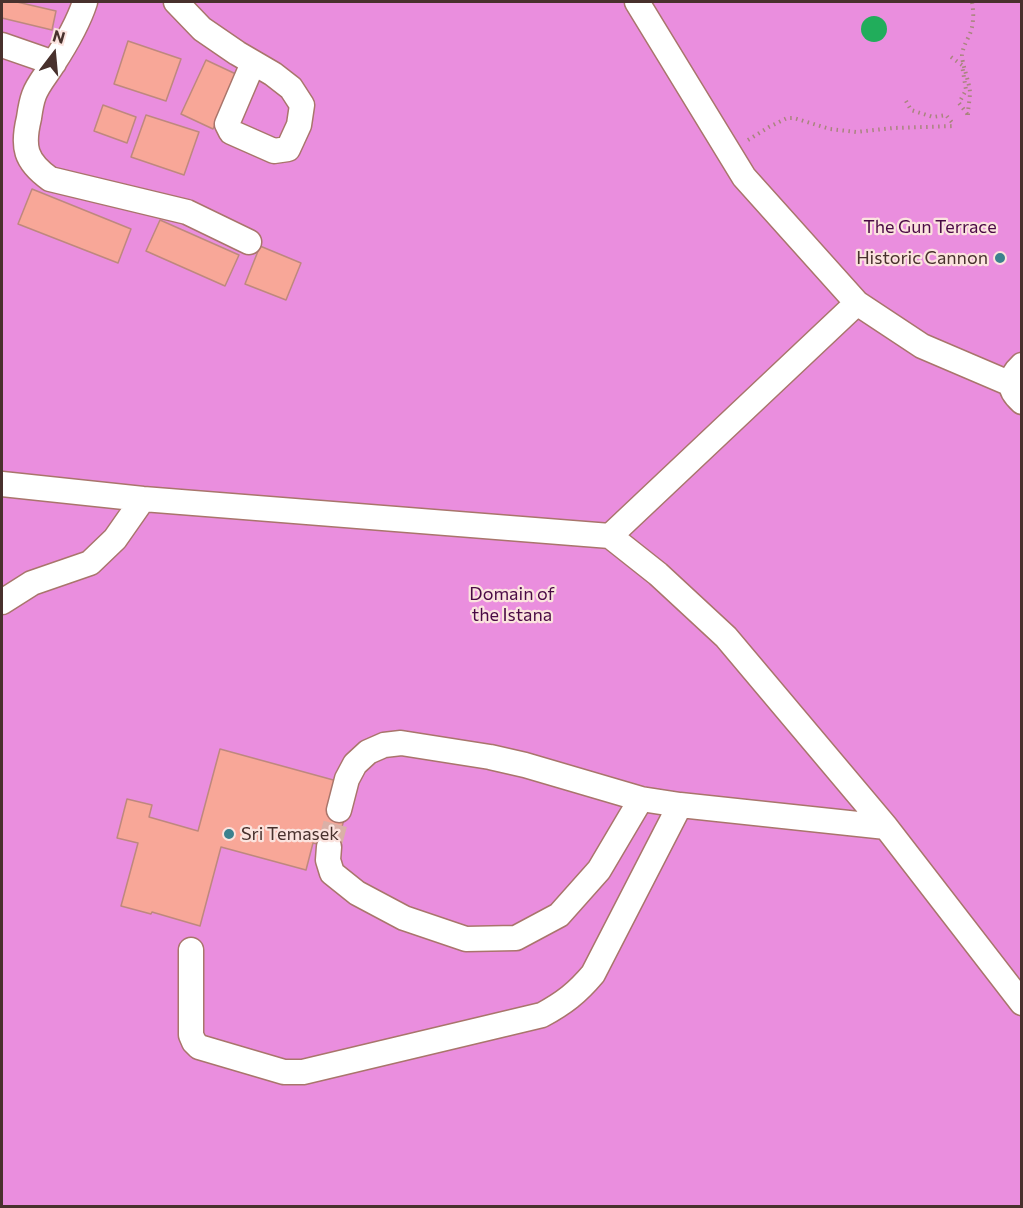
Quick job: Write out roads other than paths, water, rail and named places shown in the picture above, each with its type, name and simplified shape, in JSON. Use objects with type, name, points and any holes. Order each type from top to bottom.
[{"type":"lane","points":[[86,2],[79,20],[34,94],[26,132],[26,146],[30,159],[39,171],[50,178],[187,212],[249,242]]},
{"type":"lane","points":[[176,2],[202,29],[254,63]]},
{"type":"lane","points":[[636,2],[744,177],[857,303],[922,346],[1018,383]]},
{"type":"lane","points":[[2,45],[54,63]]},
{"type":"lane","points":[[610,536],[857,303]]},
{"type":"lane","points":[[2,484],[143,499],[610,536],[658,573],[726,638],[886,827],[1022,1003]]},
{"type":"lane","points":[[2,602],[32,583],[90,563],[115,539],[143,499]]},
{"type":"lane","points":[[2,584],[32,583]]},
{"type":"lane","points":[[339,810],[347,779],[355,764],[368,752],[384,745],[401,743],[525,765],[641,800],[886,827]]},
{"type":"lane","points":[[329,848],[328,860],[332,873],[357,893],[404,918],[466,939],[516,938],[559,915],[599,870],[641,800]]},
{"type":"lane","points":[[191,950],[191,1035],[194,1042],[199,1047],[284,1072],[303,1072],[542,1015],[562,1005],[593,974],[680,805]]},
{"type":"tunnel","points":[[329,847],[339,810]]},
{"type":"place","name":"Historic Cannon","points":[[1000,258]]},
{"type":"place","name":"Sri Temasek","points":[[229,834]]},
{"type":"park label","name":"The Gun Terrace","points":[[930,227]]},
{"type":"park label","name":"Domain of the Istana","points":[[512,604]]}]
